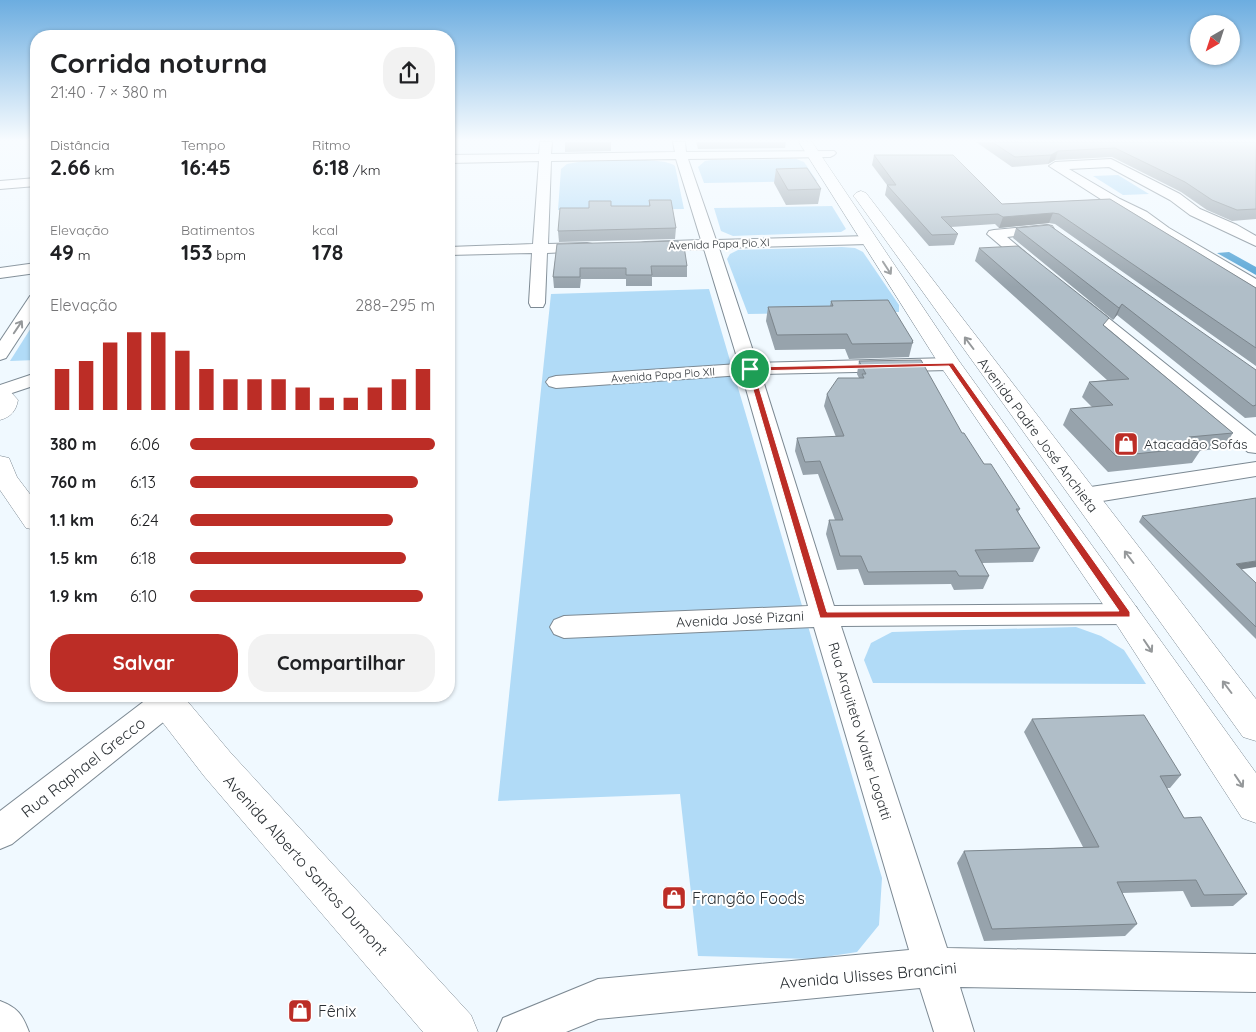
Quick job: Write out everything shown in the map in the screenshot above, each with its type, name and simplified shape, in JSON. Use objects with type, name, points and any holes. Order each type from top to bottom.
[{"type":"main road","name":"Avenida Padre José Anchieta","points":[[844,190],[869,240],[950,364],[1126,614],[1256,805]]},
{"type":"main road","name":"Avenida Padre José Anchieta","points":[[853,190],[1256,726]]},
{"type":"main road","points":[[2,472],[30,512]]},
{"type":"main road","name":"Avenida Alberto Santos Dumont","points":[[169,702],[217,764],[454,1032]]},
{"type":"street","points":[[537,303],[543,190]]},
{"type":"street","name":"Rua Arquiteto Walter Logatti","points":[[693,190],[954,1032]]},
{"type":"street","points":[[1095,190],[1142,215],[1164,231],[1256,286]]},
{"type":"street","points":[[1162,190],[1195,212],[1256,242]]},
{"type":"street","points":[[1048,278],[994,234],[1049,229],[1057,235]]},
{"type":"street","name":"Avenida Papa Pio XI","points":[[630,246],[869,240]]},
{"type":"street","points":[[455,251],[600,247]]},
{"type":"street","points":[[0,272],[30,269]]},
{"type":"street","points":[[1071,297],[1256,447]]},
{"type":"street","points":[[0,354],[30,309]]},
{"type":"street","name":"Avenida Papa Pio XII","points":[[556,382],[750,369],[950,364]]},
{"type":"street","points":[[1,401],[30,383]]},
{"type":"street","points":[[1,401],[30,397]]},
{"type":"street","points":[[1084,496],[1256,469]]},
{"type":"street","name":"Avenida José Pizani","points":[[564,627],[824,616],[1126,614]]},
{"type":"street","name":"Rua Raphael Grecco","points":[[0,832],[161,702]]},
{"type":"street","name":"Avenida Ulisses Brancini","points":[[517,1032],[598,999],[934,966],[1256,973]]},
{"type":"street","points":[[0,1020],[9,1032]]},
{"type":"shaded area","points":[[559,190],[680,190],[684,209],[558,210]]},
{"type":"shaded area","points":[[1115,190],[1143,190],[1149,194],[1123,195]]},
{"type":"shaded area","points":[[832,206],[846,229],[841,232],[733,236],[721,231],[714,208]]},
{"type":"shaded area","points":[[855,248],[863,252],[899,305],[899,312],[748,314],[727,259],[730,254],[738,250]]},
{"type":"shaded area","points":[[709,289],[882,878],[879,925],[857,952],[812,959],[698,956],[680,794],[498,801],[551,294]]},
{"type":"shaded area","points":[[30,329],[30,360],[10,361]]},
{"type":"shaded area","points":[[1076,627],[1101,636],[1124,650],[1146,684],[873,683],[864,660],[871,643],[892,632]]},
{"type":"water","points":[[1229,252],[1256,267],[1256,275],[1217,253]]},
{"type":"building","points":[[892,190],[988,190],[1002,204],[1110,199],[1256,288],[1256,348],[1059,214],[1003,217],[998,214],[941,217],[958,234],[932,235]]},
{"type":"building","points":[[1197,190],[1256,190],[1256,209],[1237,210],[1212,200]]},
{"type":"building","points":[[649,200],[671,200],[676,228],[558,231],[560,208],[589,208],[589,201],[611,201],[611,206],[650,206]]},
{"type":"building","points":[[1049,225],[1256,370],[1256,405],[1253,406],[1122,304],[1119,308],[1016,228]]},
{"type":"building","points":[[678,241],[679,246],[684,246],[687,266],[651,266],[652,275],[626,275],[626,268],[580,268],[580,277],[553,277],[557,244]]},
{"type":"building","points":[[1018,246],[1109,318],[1103,325],[1233,433],[1189,437],[1201,447],[1116,456],[1070,409],[1113,405],[1089,382],[1129,379],[979,248]]},
{"type":"building","points":[[888,300],[913,343],[852,344],[847,334],[777,335],[768,307],[833,306],[831,301]]},
{"type":"building","points":[[921,360],[962,433],[964,433],[984,464],[991,464],[1020,509],[1016,509],[1040,548],[975,550],[989,576],[959,576],[956,571],[868,572],[861,556],[840,556],[829,520],[843,520],[820,461],[805,462],[797,438],[844,436],[827,394],[838,378],[864,378],[862,374],[866,374],[859,361]]},
{"type":"building","points":[[1256,498],[1256,561],[1236,564],[1256,583],[1256,627],[1142,516]]},
{"type":"building","points":[[1144,715],[1181,775],[1160,776],[1184,818],[1201,817],[1247,894],[1204,895],[1196,880],[1117,882],[1137,924],[992,929],[964,851],[1099,847],[1032,719]]},
{"type":"place","name":"Atacadão Sofás","points":[[1126,444]]},
{"type":"place","name":"Frangão Foods","points":[[674,898]]},
{"type":"place","name":"Fênix","points":[[300,1011]]},
{"type":"route","points":[[950,364],[1126,614],[824,616],[750,369],[950,364]]}]
